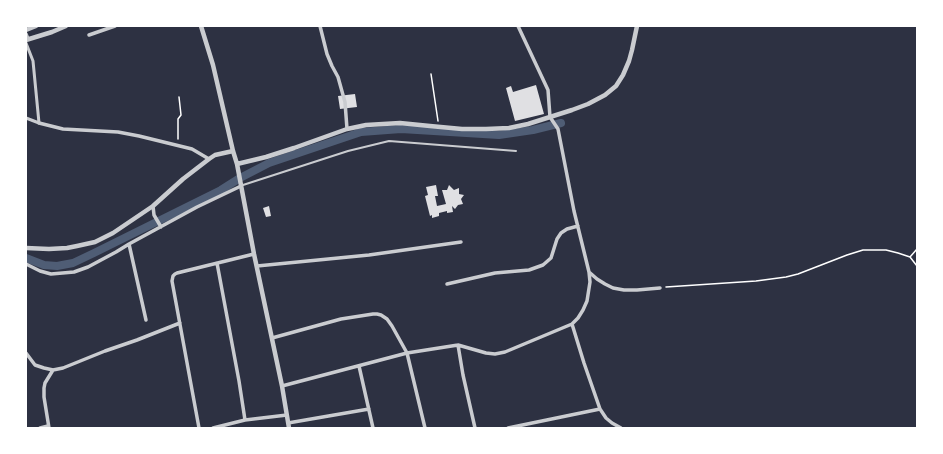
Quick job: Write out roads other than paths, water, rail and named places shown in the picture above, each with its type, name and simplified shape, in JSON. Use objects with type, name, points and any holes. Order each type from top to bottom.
[{"type":"street","points":[[26,30],[36,26]]},
{"type":"street","points":[[39,123],[33,61],[26,39],[52,32],[66,26]]},
{"type":"street","points":[[89,35],[114,26]]},
{"type":"street","points":[[201,26],[213,64],[237,164],[289,426],[369,408]]},
{"type":"street","points":[[320,26],[345,102],[347,129]]},
{"type":"street","points":[[282,386],[406,354],[458,345],[486,353],[495,354],[505,352],[572,324],[578,318],[587,301],[590,282],[589,272],[558,129],[550,117],[548,90],[518,26]]},
{"type":"street","points":[[237,164],[266,157],[347,129],[366,125],[400,123],[486,130],[509,128],[528,124],[572,110],[605,95],[616,86],[629,61],[637,26]]},
{"type":"street","points":[[26,118],[63,129],[118,132],[192,148],[209,159]]},
{"type":"street","points":[[26,248],[67,248],[95,242],[113,233],[153,206],[183,178],[215,155],[233,151]]},
{"type":"street","points":[[26,264],[40,271],[51,274],[74,272],[88,267],[197,207],[241,186]]},
{"type":"street","points":[[153,206],[154,215],[161,227]]},
{"type":"street","points":[[447,284],[495,273],[529,270],[543,265],[551,258],[557,239],[561,233],[567,229],[578,226]]},
{"type":"street","points":[[257,266],[369,255],[461,242]]},
{"type":"street","points":[[129,244],[146,320]]},
{"type":"street","points":[[200,428],[172,281],[173,276],[177,273],[254,254]]},
{"type":"street","points":[[217,263],[245,420]]},
{"type":"street","points":[[589,272],[597,280],[614,288],[624,290],[660,288]]},
{"type":"street","points":[[272,338],[341,319],[372,314],[381,315],[387,319],[392,326],[406,354],[425,428]]},
{"type":"street","points":[[26,353],[35,364],[53,370],[63,368],[180,323]]},
{"type":"street","points":[[572,324],[600,409],[606,418],[621,428]]},
{"type":"street","points":[[458,345],[475,428]]},
{"type":"street","points":[[360,366],[373,428]]},
{"type":"street","points":[[40,428],[49,427],[44,398],[44,388],[45,383],[53,370]]},
{"type":"street","points":[[508,428],[600,409]]},
{"type":"street","points":[[212,428],[245,420],[287,415]]},
{"type":"lane","points":[[241,186],[348,151],[389,141],[516,152]]},
{"type":"waterway","points":[[26,258],[44,265],[57,266],[73,263],[221,190],[269,163],[361,132],[401,129],[499,135],[533,130],[561,123]]}]
